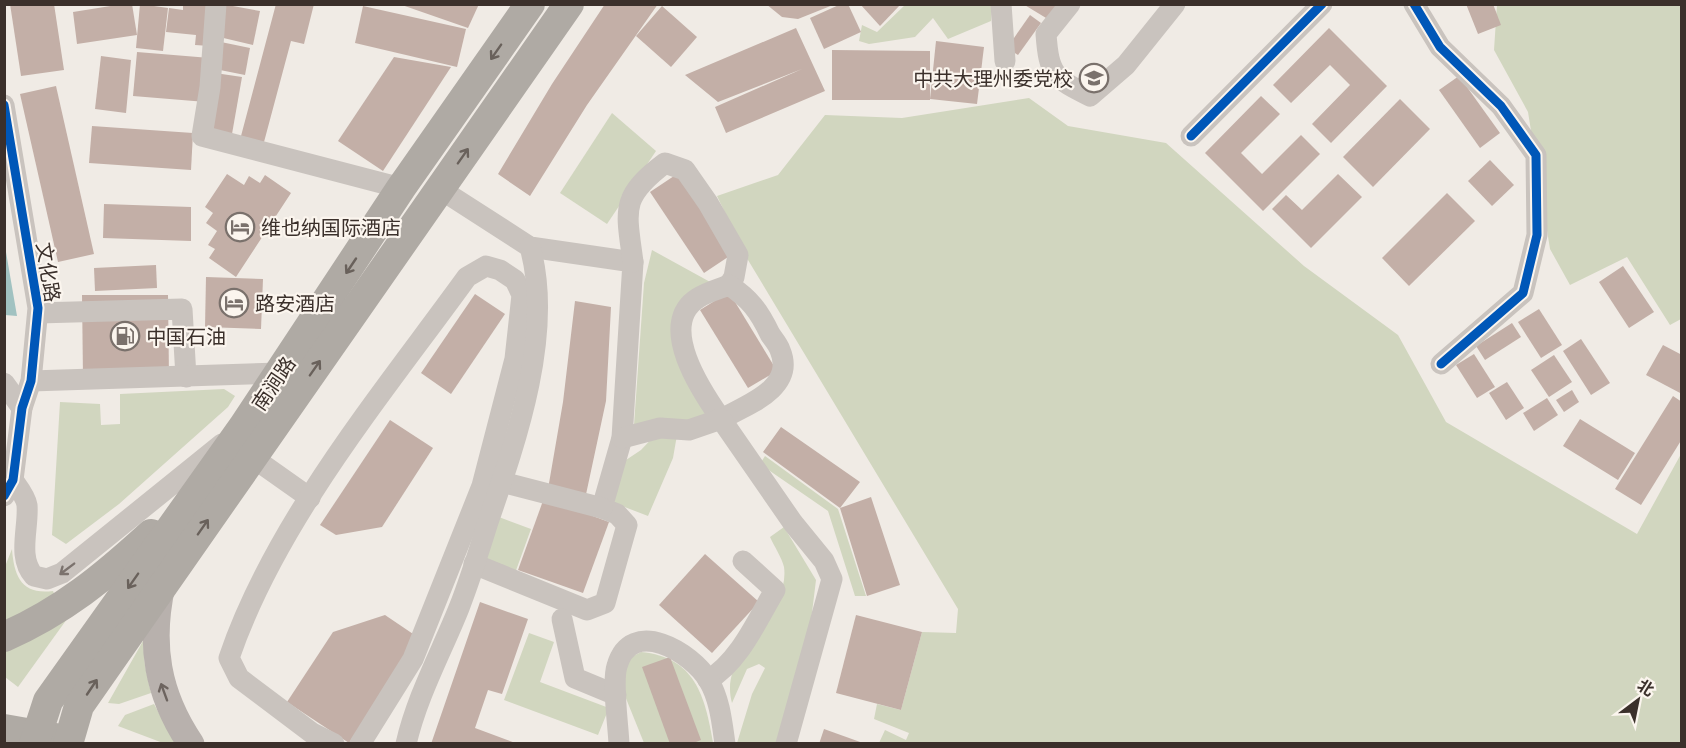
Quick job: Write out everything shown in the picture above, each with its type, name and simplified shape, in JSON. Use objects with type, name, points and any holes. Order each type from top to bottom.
[{"type":"highway","name":"南涧路","points":[[35,739],[48,701],[243,427],[401,188],[530,4]]},
{"type":"highway","name":"南涧路","points":[[73,742],[79,706],[569,4]]},
{"type":"highway","points":[[4,638],[53,613],[86,592],[191,498]]},
{"type":"highway","points":[[4,729],[35,739],[73,742]]},
{"type":"main road","points":[[162,585],[155,633],[158,670],[171,709],[191,744]]},
{"type":"street","points":[[216,4],[210,87],[198,138],[401,188]]},
{"type":"street","points":[[1001,4],[1005,61]]},
{"type":"street","points":[[1070,4],[1046,34],[1048,59],[1059,80],[1090,96],[1126,65],[1175,4]]},
{"type":"street","points":[[1191,136],[1322,4]]},
{"type":"street","points":[[1414,4],[1440,46],[1501,106],[1536,155],[1537,235],[1523,293],[1441,364]]},
{"type":"street","name":"文化路","points":[[4,105],[38,313],[31,381],[13,407],[7,485]]},
{"type":"street","points":[[602,508],[622,438],[633,262],[627,223],[631,196],[640,181],[665,163],[685,170],[708,203],[738,255],[734,278],[729,285],[697,299],[685,314],[680,338],[685,357],[707,400],[793,523],[824,561],[832,579],[786,744]]},
{"type":"street","points":[[440,189],[530,247],[633,262]]},
{"type":"street","points":[[406,744],[411,720],[459,607],[513,447],[531,368],[538,308],[535,264],[530,247]]},
{"type":"street","points":[[334,744],[312,734],[239,678],[229,658],[241,620],[310,498],[467,277],[486,266],[500,270],[514,280],[522,295],[514,359],[482,486],[413,659],[360,744]]},
{"type":"street","points":[[622,438],[660,428],[676,427],[689,430],[721,419],[770,392],[783,375],[780,350],[762,318],[748,298],[729,285]]},
{"type":"street","points":[[38,313],[182,309],[186,377]]},
{"type":"street","points":[[31,381],[280,373]]},
{"type":"street","points":[[4,383],[13,407]]},
{"type":"street","points":[[7,485],[27,503],[25,552],[28,567],[39,579],[51,579],[62,573],[243,427]]},
{"type":"street","points":[[252,457],[310,498]]},
{"type":"street","points":[[474,564],[587,610],[605,603],[627,525],[617,514],[602,508],[502,482]]},
{"type":"street","points":[[708,680],[718,674],[743,644],[776,590],[743,561]]},
{"type":"street","points":[[562,618],[575,678],[616,695]]},
{"type":"street","points":[[619,744],[616,666],[623,650],[637,642],[655,640],[676,650],[708,680],[717,701],[725,744]]},
{"type":"green space","points":[[905,5],[992,5],[991,21],[948,39],[933,18],[915,37],[869,44],[859,41],[862,25],[877,32]]},
{"type":"green space","points":[[1497,5],[1681,5],[1681,319],[1670,325],[1627,257],[1570,285],[1550,249],[1528,112],[1494,50]]},
{"type":"green space","points":[[1029,98],[1068,126],[1166,143],[1304,266],[1398,335],[1446,422],[1637,534],[1681,454],[1681,743],[879,743],[885,730],[906,740],[909,733],[874,719],[877,704],[901,710],[922,632],[956,633],[958,609],[748,260],[717,196],[778,175],[825,115],[902,118]]},
{"type":"green space","points":[[612,113],[656,151],[607,224],[560,193]]},
{"type":"green space","points":[[652,250],[712,283],[674,314],[712,421],[634,425],[644,283]]},
{"type":"green space","points":[[224,389],[235,396],[228,407],[119,504],[66,544],[52,535],[60,402],[100,404],[101,425],[120,424],[120,394]]},
{"type":"green space","points":[[661,429],[677,435],[673,458],[648,516],[609,501],[623,462],[641,450]]},
{"type":"green space","points":[[765,456],[838,509],[866,596],[855,596],[828,511],[760,464]]},
{"type":"green space","points":[[499,517],[531,529],[514,576],[482,564]]},
{"type":"green space","points":[[784,527],[816,580],[808,645],[780,743],[737,743],[752,694],[765,668],[759,664],[747,669],[732,703],[730,684],[735,666],[767,618],[783,585],[784,567],[770,537]]},
{"type":"green space","points":[[12,549],[15,568],[22,582],[34,590],[53,591],[56,598],[5,624],[4,569]]},
{"type":"green space","points":[[67,619],[18,687],[5,677],[4,647]]},
{"type":"green space","points":[[529,633],[554,642],[540,682],[609,708],[598,735],[504,700]]},
{"type":"green space","points":[[143,641],[145,666],[151,693],[119,704],[108,703]]},
{"type":"green space","points":[[641,652],[659,655],[674,662],[694,682],[706,710],[713,743],[644,743],[623,691],[624,661]]},
{"type":"green space","points":[[154,704],[175,743],[163,743],[118,726],[125,715]]},
{"type":"water","points":[[5,244],[6,252],[17,316],[5,315]]},
{"type":"building","points":[[10,4],[54,4],[64,70],[21,76]]},
{"type":"building","points":[[132,4],[137,35],[77,44],[73,12]]},
{"type":"building","points":[[140,4],[168,8],[163,51],[136,48]]},
{"type":"building","points":[[183,4],[214,4],[210,46],[195,45],[196,35],[166,32],[169,8],[183,10]]},
{"type":"building","points":[[222,4],[260,11],[253,45],[215,36]]},
{"type":"building","points":[[276,4],[314,4],[304,44],[291,41],[264,142],[241,136]]},
{"type":"building","points":[[399,4],[479,4],[468,28]]},
{"type":"building","points":[[605,4],[658,4],[587,105],[530,196],[498,174],[552,84]]},
{"type":"building","points":[[766,4],[833,5],[798,19],[782,17]]},
{"type":"building","points":[[841,4],[848,4],[861,32],[824,49],[810,18]]},
{"type":"building","points":[[860,4],[901,4],[880,26]]},
{"type":"building","points":[[1023,4],[1063,4],[1051,21]]},
{"type":"building","points":[[1466,4],[1493,4],[1501,25],[1478,34]]},
{"type":"building","points":[[363,6],[466,29],[457,67],[355,43]]},
{"type":"building","points":[[662,6],[697,37],[671,67],[636,36]]},
{"type":"building","points":[[1030,15],[1041,23],[1018,55],[1007,48]]},
{"type":"building","points":[[796,28],[825,91],[726,133],[715,107],[802,69],[718,102],[685,75]]},
{"type":"building","points":[[1329,28],[1387,86],[1331,143],[1312,124],[1350,85],[1330,65],[1291,103],[1273,85]]},
{"type":"building","points":[[936,41],[984,47],[977,104],[930,99]]},
{"type":"building","points":[[221,42],[250,48],[245,75],[215,69]]},
{"type":"building","points":[[832,50],[930,51],[930,100],[832,100]]},
{"type":"building","points":[[137,52],[210,58],[206,102],[133,96]]},
{"type":"building","points":[[101,56],[131,60],[126,113],[95,109]]},
{"type":"building","points":[[394,57],[451,67],[383,171],[338,141]]},
{"type":"building","points":[[215,73],[242,77],[232,134],[206,129]]},
{"type":"building","points":[[1459,76],[1500,133],[1480,148],[1439,90]]},
{"type":"building","points":[[56,86],[94,254],[58,262],[20,94]]},
{"type":"building","points":[[1261,96],[1280,114],[1241,153],[1262,174],[1301,135],[1320,154],[1263,211],[1205,153]]},
{"type":"building","points":[[1400,99],[1430,129],[1373,187],[1343,157]]},
{"type":"building","points":[[92,126],[193,133],[191,170],[89,163]]},
{"type":"building","points":[[1490,160],[1514,185],[1492,206],[1468,181]]},
{"type":"building","name":"维也纳国际酒店","points":[[227,174],[244,185],[249,176],[260,183],[265,175],[291,193],[236,277],[209,258],[215,249],[208,245],[217,231],[206,223],[213,213],[205,207]]},
{"type":"building","points":[[677,174],[731,255],[704,273],[650,192]]},
{"type":"building","points":[[1338,174],[1362,197],[1311,248],[1272,209],[1286,195],[1302,210]]},
{"type":"building","points":[[1447,193],[1475,221],[1409,286],[1382,258]]},
{"type":"building","points":[[104,204],[191,207],[191,241],[103,238]]},
{"type":"building","points":[[156,265],[157,288],[95,291],[94,268]]},
{"type":"building","points":[[1623,266],[1654,312],[1629,328],[1599,282]]},
{"type":"building","name":"路安酒店","points":[[206,277],[263,279],[261,329],[205,327]]},
{"type":"building","points":[[729,292],[777,371],[748,388],[700,310]]},
{"type":"building","points":[[475,294],[505,314],[451,394],[421,373]]},
{"type":"building","name":"中国石油","points":[[82,295],[168,295],[169,378],[83,378]]},
{"type":"building","points":[[575,301],[611,307],[606,401],[585,499],[548,489],[563,402]]},
{"type":"building","points":[[1539,309],[1562,345],[1541,358],[1518,322]]},
{"type":"building","points":[[1512,323],[1521,337],[1485,360],[1476,346]]},
{"type":"building","points":[[1581,339],[1610,383],[1591,395],[1563,351]]},
{"type":"building","points":[[1663,345],[1682,355],[1682,394],[1646,375]]},
{"type":"building","points":[[1474,354],[1495,387],[1477,398],[1456,365]]},
{"type":"building","points":[[1554,355],[1572,382],[1549,397],[1531,370]]},
{"type":"building","points":[[1507,382],[1524,408],[1506,420],[1489,393]]},
{"type":"building","points":[[1572,390],[1579,402],[1564,412],[1556,400]]},
{"type":"building","points":[[1673,396],[1682,402],[1682,439],[1641,505],[1615,489]]},
{"type":"building","points":[[1547,398],[1558,415],[1534,431],[1523,413]]},
{"type":"building","points":[[1580,419],[1635,453],[1618,480],[1563,446]]},
{"type":"building","points":[[390,420],[433,448],[382,527],[336,535],[320,525]]},
{"type":"building","points":[[781,427],[860,482],[840,508],[763,452]]},
{"type":"building","points":[[871,497],[900,585],[867,596],[840,508]]},
{"type":"building","points":[[544,498],[609,522],[583,593],[518,570]]},
{"type":"building","points":[[705,554],[759,602],[712,653],[659,605]]},
{"type":"building","points":[[480,602],[528,619],[502,694],[488,690],[475,728],[518,744],[431,744]]},
{"type":"building","points":[[385,615],[419,638],[349,743],[287,702],[333,632]]},
{"type":"building","points":[[856,615],[922,632],[901,710],[836,693]]},
{"type":"building","points":[[670,657],[701,740],[691,744],[670,744],[642,667]]},
{"type":"building","points":[[824,729],[863,743],[863,744],[819,744]]},
{"type":"cycle path","points":[[1191,136],[1322,4]]},
{"type":"cycle path","points":[[1414,4],[1440,47],[1501,106],[1536,155],[1537,235],[1523,293],[1441,364]]},
{"type":"cycle path","points":[[4,105],[38,308],[31,381],[22,408],[13,480],[4,496]]},
{"type":"place","name":"中共大理州委党校","points":[[1094,78]]},
{"type":"place","name":"维也纳国际酒店","points":[[240,227]]},
{"type":"place","name":"路安酒店","points":[[234,303]]},
{"type":"place","name":"中国石油","points":[[125,336]]}]
